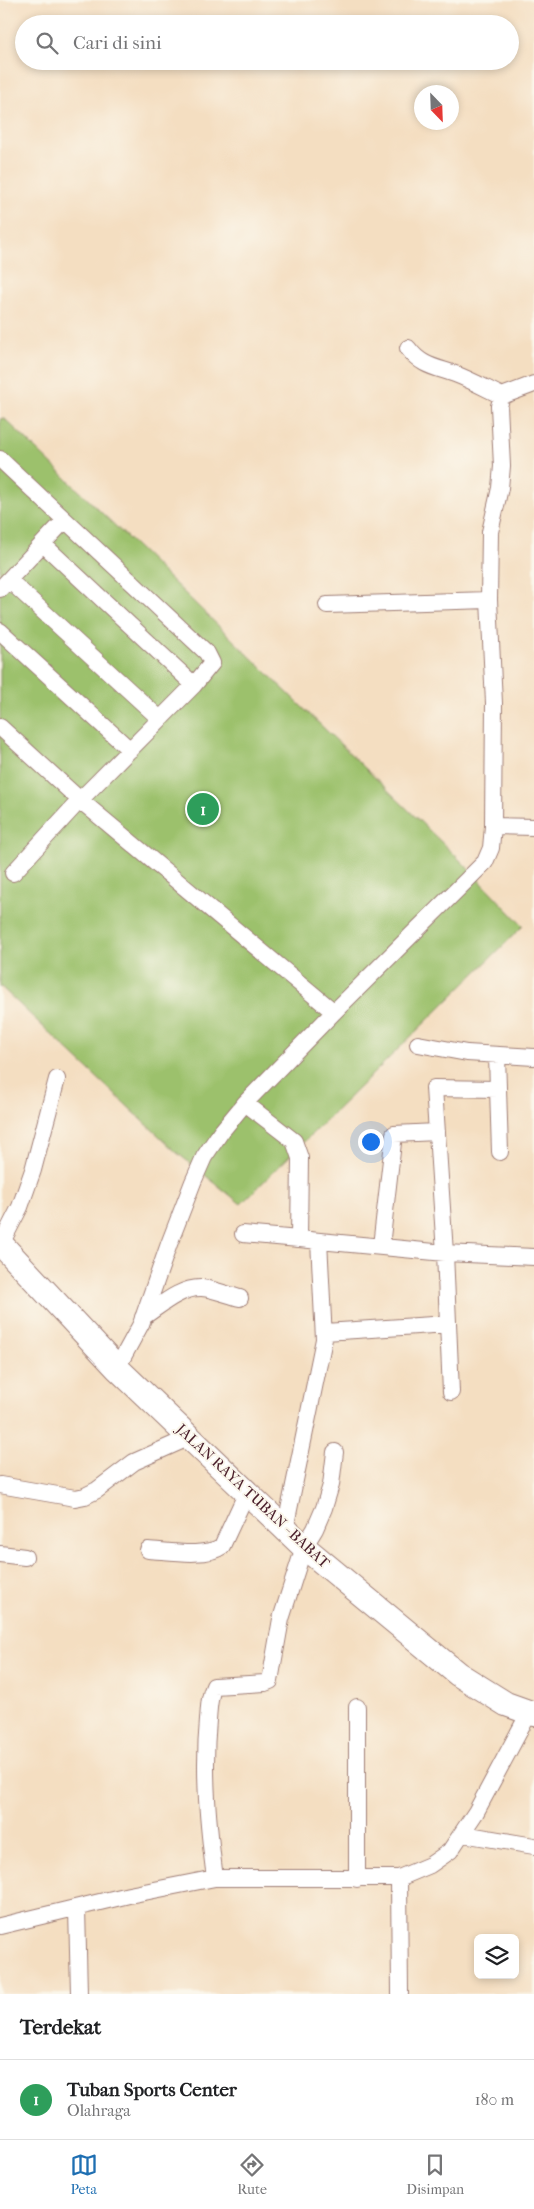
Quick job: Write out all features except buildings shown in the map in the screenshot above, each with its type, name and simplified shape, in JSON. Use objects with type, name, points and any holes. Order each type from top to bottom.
[{"type":"highway","name":"JALAN RAYA TUBAN - BABAT","points":[[4,1252],[188,1438],[304,1547],[458,1674],[506,1704],[532,1713]]},
{"type":"street","points":[[408,348],[419,361],[430,367],[456,374],[502,396],[534,384]]},
{"type":"street","points":[[117,1368],[135,1338],[172,1235],[204,1157],[221,1132],[245,1103],[485,862],[491,848],[494,703],[489,600],[490,532],[500,488],[502,466],[499,406],[502,396]]},
{"type":"street","points":[[3,464],[210,657],[211,666],[80,800],[13,873]]},
{"type":"street","points":[[65,520],[4,584],[160,719]]},
{"type":"street","points":[[43,544],[194,685]]},
{"type":"street","points":[[327,605],[489,600]]},
{"type":"street","points":[[0,631],[130,750]]},
{"type":"street","points":[[0,726],[80,800],[334,1012]]},
{"type":"street","points":[[492,826],[534,827]]},
{"type":"street","points":[[418,1044],[496,1056],[534,1056]]},
{"type":"street","points":[[496,1056],[500,1152]]},
{"type":"street","points":[[4,1252],[33,1170],[57,1079]]},
{"type":"street","points":[[451,1392],[445,1254],[434,1088],[498,1089]]},
{"type":"street","points":[[245,1103],[297,1146],[300,1158],[299,1239]]},
{"type":"street","points":[[380,1246],[393,1137],[397,1133],[437,1132]]},
{"type":"street","points":[[244,1234],[380,1246],[445,1254],[534,1257]]},
{"type":"street","points":[[285,1529],[325,1332],[319,1241]]},
{"type":"street","points":[[143,1318],[179,1294],[191,1290],[202,1288],[240,1298]]},
{"type":"street","points":[[325,1332],[448,1324]]},
{"type":"street","points":[[0,1485],[75,1498],[86,1496],[134,1462],[188,1438]]},
{"type":"street","points":[[215,1878],[206,1788],[207,1733],[211,1693],[214,1686],[265,1683],[270,1681],[281,1619],[304,1547],[316,1528],[324,1508],[335,1452]]},
{"type":"street","points":[[148,1550],[206,1552],[216,1550],[222,1546],[247,1492]]},
{"type":"street","points":[[0,1554],[25,1557]]},
{"type":"street","points":[[357,1707],[357,1879]]},
{"type":"street","points":[[0,1926],[185,1883],[215,1878],[399,1878],[430,1865],[450,1851],[463,1834],[532,1713]]},
{"type":"street","points":[[463,1834],[534,1846]]},
{"type":"street","points":[[399,1878],[400,1994]]},
{"type":"street","points":[[77,1908],[78,1994]]},
{"type":"green space","points":[[4,418],[463,863],[523,926],[241,1204],[176,1152],[0,986],[0,419]]},
{"type":"place","name":"Tuban Sports Center","points":[[203,809]]}]
